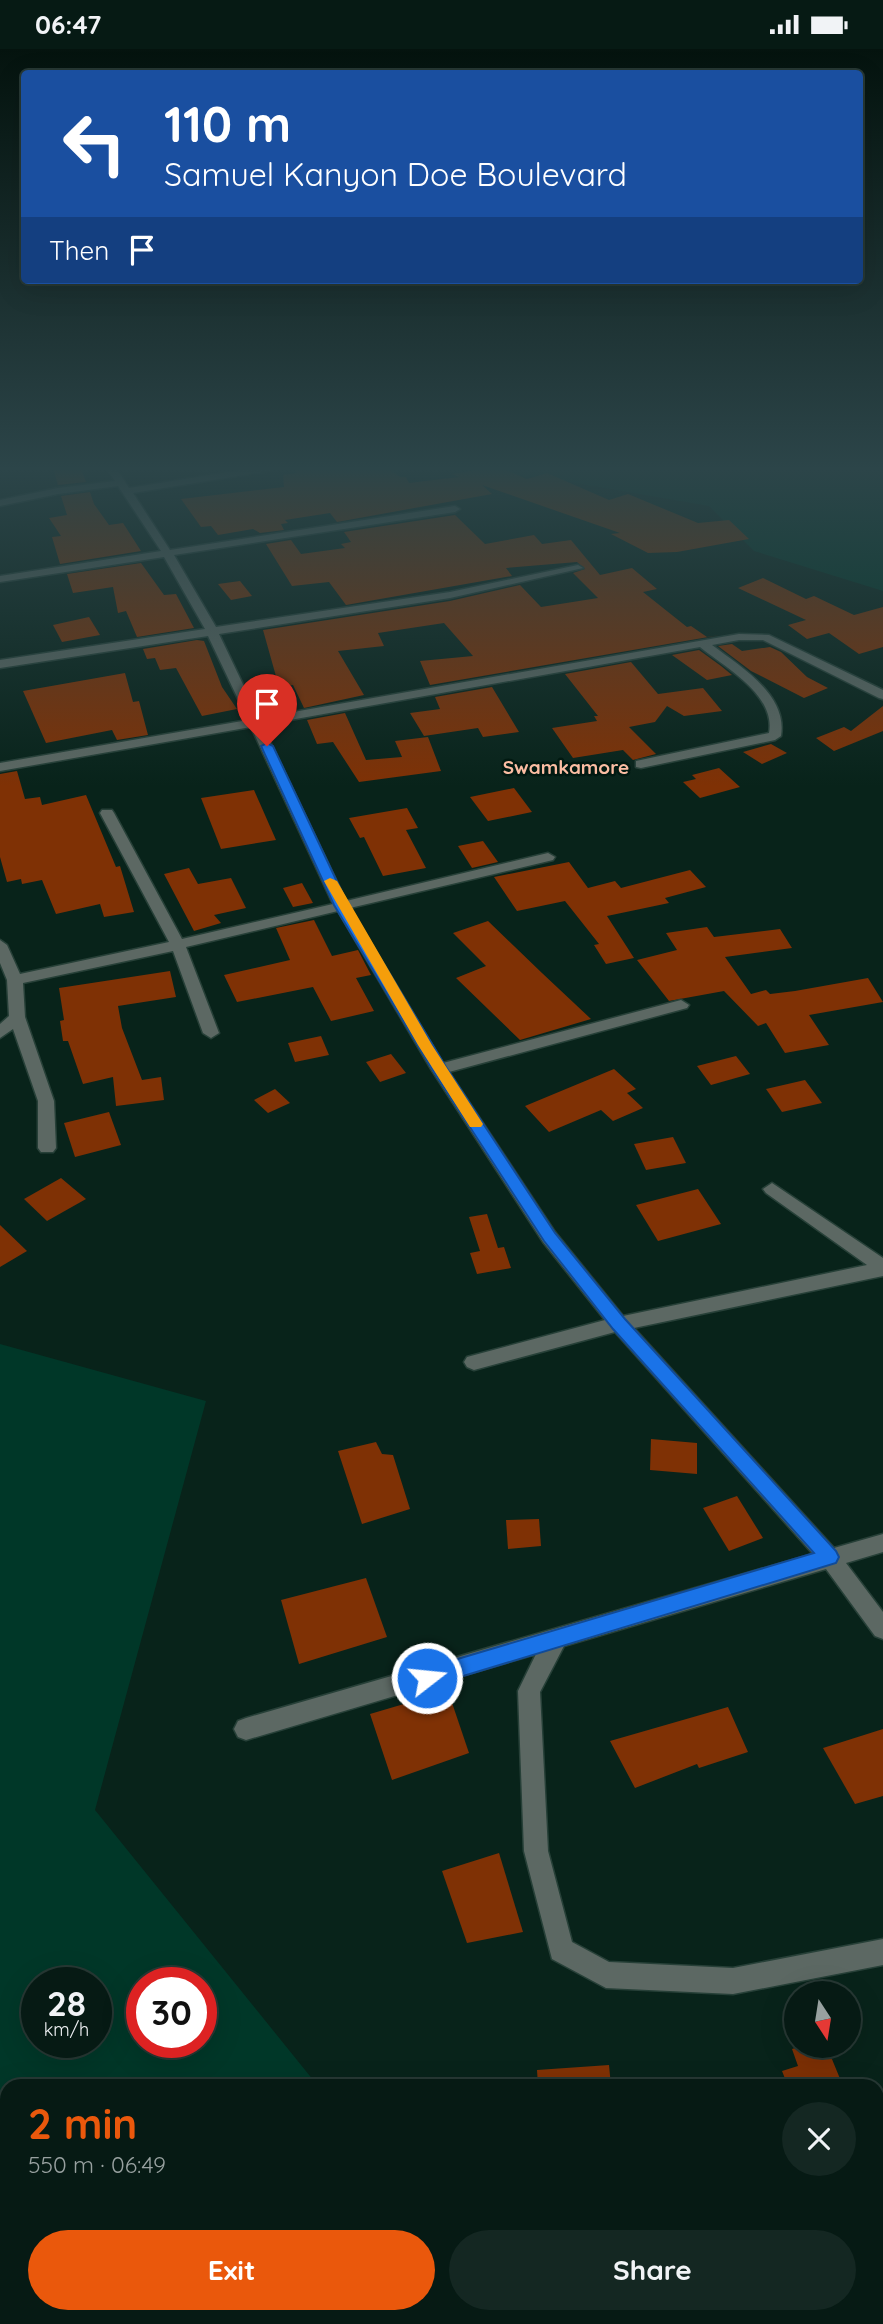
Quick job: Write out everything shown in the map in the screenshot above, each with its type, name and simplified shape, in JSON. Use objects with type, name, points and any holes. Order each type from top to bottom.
[{"type":"street","points":[[0,579],[33,574]]},
{"type":"street","points":[[180,574],[213,633],[341,905],[439,1069],[550,1237],[619,1324],[829,1557],[883,1629]]},
{"type":"street","points":[[0,664],[213,633],[450,594],[548,574]]},
{"type":"street","points":[[0,767],[739,637],[765,637],[883,695]]},
{"type":"street","points":[[641,764],[775,736],[779,726],[774,708],[749,680],[703,644]]},
{"type":"street","points":[[107,813],[178,945],[211,1033]]},
{"type":"street","points":[[15,980],[178,945],[548,856]]},
{"type":"street","points":[[0,945],[15,980],[17,1017],[46,1101],[47,1149]]},
{"type":"street","points":[[439,1069],[681,1005]]},
{"type":"street","points":[[0,1033],[17,1017]]},
{"type":"street","points":[[772,1189],[883,1268]]},
{"type":"street","points":[[474,1362],[619,1324],[883,1268]]},
{"type":"street","points":[[246,1729],[555,1641],[883,1543]]},
{"type":"street","points":[[555,1641],[529,1691],[536,1851],[561,1949],[606,1975],[733,1981],[883,1952]]},
{"type":"shaded area","points":[[829,574],[883,574],[883,591]]},
{"type":"shaded area","points":[[0,1344],[206,1401],[95,1810],[312,2079],[0,2079]]},
{"type":"building","points":[[67,574],[149,574],[164,595],[176,594],[194,628],[137,637],[126,611],[118,613],[113,587],[73,593]]},
{"type":"building","points":[[285,574],[512,576],[346,605],[329,582],[292,586]]},
{"type":"building","points":[[574,574],[639,574],[657,589],[643,592],[687,627],[691,626],[707,637],[720,635],[430,685],[420,661],[473,656],[444,623],[378,633],[384,646],[338,651],[364,695],[304,708],[293,685],[279,687],[263,630],[450,601],[520,585],[541,607],[598,598]]},
{"type":"building","points":[[763,578],[806,599],[814,596],[854,615],[883,607],[883,647],[859,654],[829,633],[807,639],[788,625],[806,620],[738,588]]},
{"type":"building","points":[[240,581],[252,596],[231,600],[218,584]]},
{"type":"building","points":[[89,617],[100,635],[62,642],[53,625]]},
{"type":"building","points":[[204,641],[222,687],[237,709],[202,716],[176,668],[160,670],[155,658],[147,659],[143,649]]},
{"type":"building","points":[[732,644],[742,651],[770,647],[781,652],[807,677],[828,688],[804,698],[751,671],[718,646]]},
{"type":"building","points":[[699,650],[732,675],[707,680],[672,655]]},
{"type":"building","points":[[631,662],[658,694],[703,688],[722,711],[684,716],[667,706],[655,722],[629,727],[656,754],[633,760],[623,750],[573,758],[552,728],[597,721],[594,716],[598,716],[565,674]]},
{"type":"building","points":[[125,673],[133,702],[139,701],[148,735],[117,740],[112,730],[46,743],[23,691]]},
{"type":"building","points":[[492,687],[519,732],[483,737],[478,728],[424,736],[410,713],[440,709],[435,697]]},
{"type":"building","points":[[883,706],[883,731],[834,751],[816,738],[844,727],[851,731]]},
{"type":"building","points":[[345,713],[366,760],[402,757],[395,741],[428,737],[441,771],[359,782],[333,742],[317,744],[307,720]]},
{"type":"building","points":[[771,744],[787,753],[762,764],[743,752]]},
{"type":"building","points":[[719,768],[740,787],[700,798],[683,782],[696,779],[692,775]]},
{"type":"building","points":[[17,771],[25,799],[40,797],[42,805],[86,795],[116,867],[120,866],[134,912],[104,917],[100,904],[56,914],[42,880],[22,884],[21,879],[7,882],[0,857],[0,774]]},
{"type":"building","points":[[514,788],[532,812],[488,821],[470,797]]},
{"type":"building","points":[[254,790],[276,840],[221,849],[201,798]]},
{"type":"building","points":[[407,808],[418,828],[406,830],[426,868],[383,876],[364,837],[360,838],[349,818]]},
{"type":"building","points":[[483,841],[498,862],[472,868],[458,846]]},
{"type":"building","points":[[569,862],[588,888],[615,881],[621,888],[690,870],[706,887],[665,898],[669,903],[607,916],[634,958],[606,964],[594,945],[599,944],[565,901],[517,911],[494,877]]},
{"type":"building","points":[[189,868],[198,884],[231,878],[246,908],[214,915],[221,923],[194,931],[164,874]]},
{"type":"building","points":[[302,883],[313,903],[293,907],[283,888]]},
{"type":"building","points":[[314,920],[332,956],[358,950],[371,975],[356,978],[374,1011],[331,1021],[313,987],[237,1002],[224,975],[290,960],[276,928]]},
{"type":"building","points":[[488,921],[591,1019],[520,1040],[456,978],[486,966],[453,933]]},
{"type":"building","points":[[707,927],[714,937],[780,929],[792,948],[725,957],[751,994],[766,990],[770,994],[795,991],[868,978],[883,1002],[809,1015],[829,1045],[785,1053],[766,1023],[758,1026],[724,991],[669,1001],[637,960],[677,950],[666,933]]},
{"type":"building","points":[[170,971],[176,997],[118,1006],[122,1028],[142,1080],[161,1077],[164,1100],[116,1106],[113,1077],[83,1084],[68,1041],[63,1041],[60,1021],[64,1020],[59,988]]},
{"type":"building","points":[[321,1036],[329,1055],[295,1062],[288,1043]]},
{"type":"building","points":[[391,1054],[406,1073],[380,1082],[366,1062]]},
{"type":"building","points":[[736,1056],[750,1074],[711,1085],[697,1066]]},
{"type":"building","points":[[614,1069],[636,1089],[627,1093],[643,1108],[613,1121],[601,1110],[549,1132],[525,1106]]},
{"type":"building","points":[[805,1080],[822,1103],[782,1112],[766,1089]]},
{"type":"building","points":[[275,1089],[290,1103],[268,1113],[254,1100]]},
{"type":"building","points":[[109,1112],[121,1145],[75,1157],[64,1123]]},
{"type":"building","points":[[673,1137],[686,1163],[646,1170],[634,1144]]},
{"type":"building","points":[[61,1178],[86,1199],[47,1221],[24,1199]]},
{"type":"building","points":[[698,1189],[721,1224],[658,1241],[636,1205]]},
{"type":"building","points":[[487,1214],[498,1248],[504,1247],[511,1268],[477,1274],[470,1253],[480,1251],[469,1217]]},
{"type":"building","points":[[0,1225],[27,1251],[0,1267]]},
{"type":"building","points":[[651,1439],[697,1443],[697,1474],[650,1470]]},
{"type":"building","points":[[376,1442],[382,1454],[393,1455],[410,1509],[362,1524],[338,1451]]},
{"type":"building","points":[[737,1496],[763,1538],[729,1551],[703,1508]]},
{"type":"building","points":[[539,1519],[541,1546],[508,1549],[506,1520]]},
{"type":"building","points":[[366,1578],[387,1637],[299,1664],[281,1600]]},
{"type":"building","points":[[448,1691],[469,1753],[392,1780],[370,1714]]},
{"type":"building","points":[[728,1707],[748,1752],[699,1768],[697,1764],[635,1788],[610,1741]]},
{"type":"building","points":[[883,1729],[883,1796],[855,1804],[823,1748]]},
{"type":"building","points":[[499,1853],[523,1932],[467,1943],[442,1871]]},
{"type":"building","points":[[795,2058],[832,2058],[840,2079],[785,2079],[782,2071],[798,2066]]},
{"type":"building","points":[[609,2065],[610,2079],[538,2079],[537,2070]]},
{"type":"slow traffic","points":[[330,881],[341,905],[475,1124]]},
{"type":"district","name":"Swamkamore","points":[[566,767]]},
{"type":"route","points":[[267,746],[341,905],[439,1069],[550,1237],[619,1324],[829,1557],[427,1678]]}]
